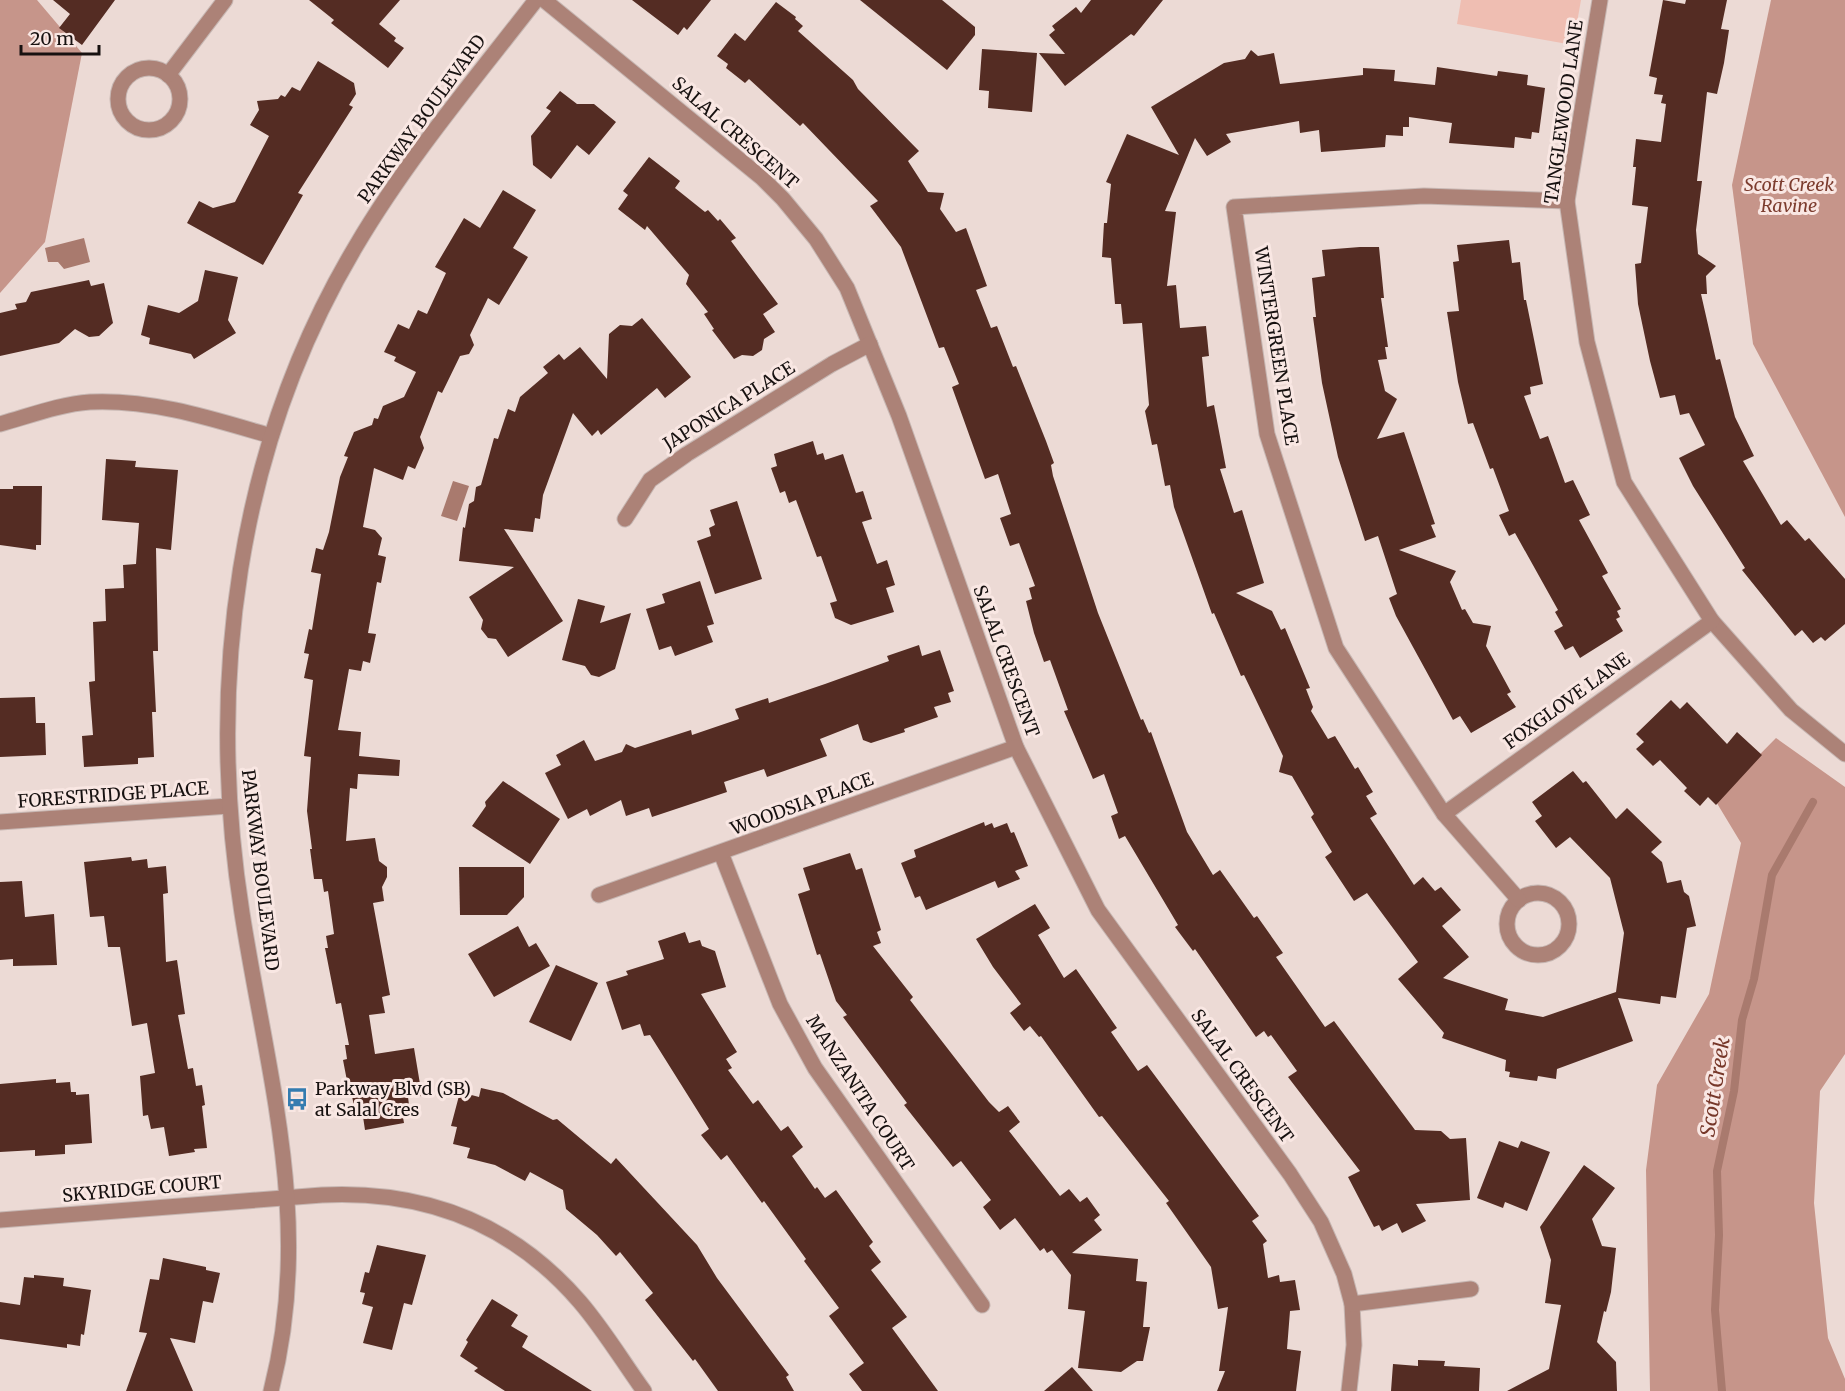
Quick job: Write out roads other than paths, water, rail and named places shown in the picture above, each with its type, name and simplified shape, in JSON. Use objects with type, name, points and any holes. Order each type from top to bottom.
[{"type":"street","points":[[168,75],[225,0]]},
{"type":"street","name":"PARKWAY BOULEVARD","points":[[271,1391],[288,1297],[286,1167],[242,914],[229,806],[226,729],[232,616],[245,539],[271,436],[311,333],[355,248],[419,150],[536,0]]},
{"type":"street","name":"SALAL CRESCENT","points":[[544,0],[755,172],[783,198],[833,262],[847,288],[899,416],[1016,747],[1098,910],[1290,1174],[1321,1222],[1344,1274],[1352,1304],[1354,1345],[1349,1391]]},
{"type":"street","name":"TANGLEWOOD LANE","points":[[1600,0],[1567,201],[1587,342],[1624,482],[1712,621],[1791,710],[1845,754]]},
{"type":"street","points":[[147,68],[156,69],[168,75],[179,90],[181,100],[173,120],[155,130],[135,127],[121,113],[118,103],[122,84],[137,70],[147,68]]},
{"type":"street","name":"WINTERGREEN PLACE","points":[[1519,900],[1444,814],[1336,648],[1267,434],[1234,207],[1424,196],[1567,201]]},
{"type":"street","name":"JAPONICA PLACE","points":[[625,519],[650,480],[687,454],[832,364],[870,344]]},
{"type":"street","points":[[0,424],[89,402],[141,404],[206,416],[271,436]]},
{"type":"street","name":"FOXGLOVE LANE","points":[[1444,814],[1712,621]]},
{"type":"street","name":"WOODSIA PLACE","points":[[599,895],[1016,747]]},
{"type":"street","name":"FORESTRIDGE PLACE","points":[[0,822],[229,806]]},
{"type":"street","name":"MANZANITA COURT","points":[[722,853],[775,994],[815,1068],[982,1305]]},
{"type":"street","points":[[1545,894],[1563,905],[1570,925],[1562,945],[1544,955],[1533,955],[1516,946],[1507,928],[1511,909],[1519,900],[1526,896],[1545,894]]},
{"type":"street","points":[[288,1197],[361,1193],[410,1199],[462,1214],[509,1238],[552,1273],[581,1303],[644,1391]]},
{"type":"street","name":"SKYRIDGE COURT","points":[[0,1220],[288,1197]]},
{"type":"street","points":[[1352,1304],[1471,1289]]},
{"type":"waterway","name":"Scott Creek","points":[[1722,1391],[1715,1310],[1719,1235],[1717,1171],[1734,1091],[1742,1020],[1754,979],[1772,875],[1813,802]]},
{"type":"place","name":"Parkway Blvd (SB) at Salal Cres","points":[[297,1099]]},
{"type":"park label","name":"Scott Creek Ravine","points":[[1789,195]]}]
